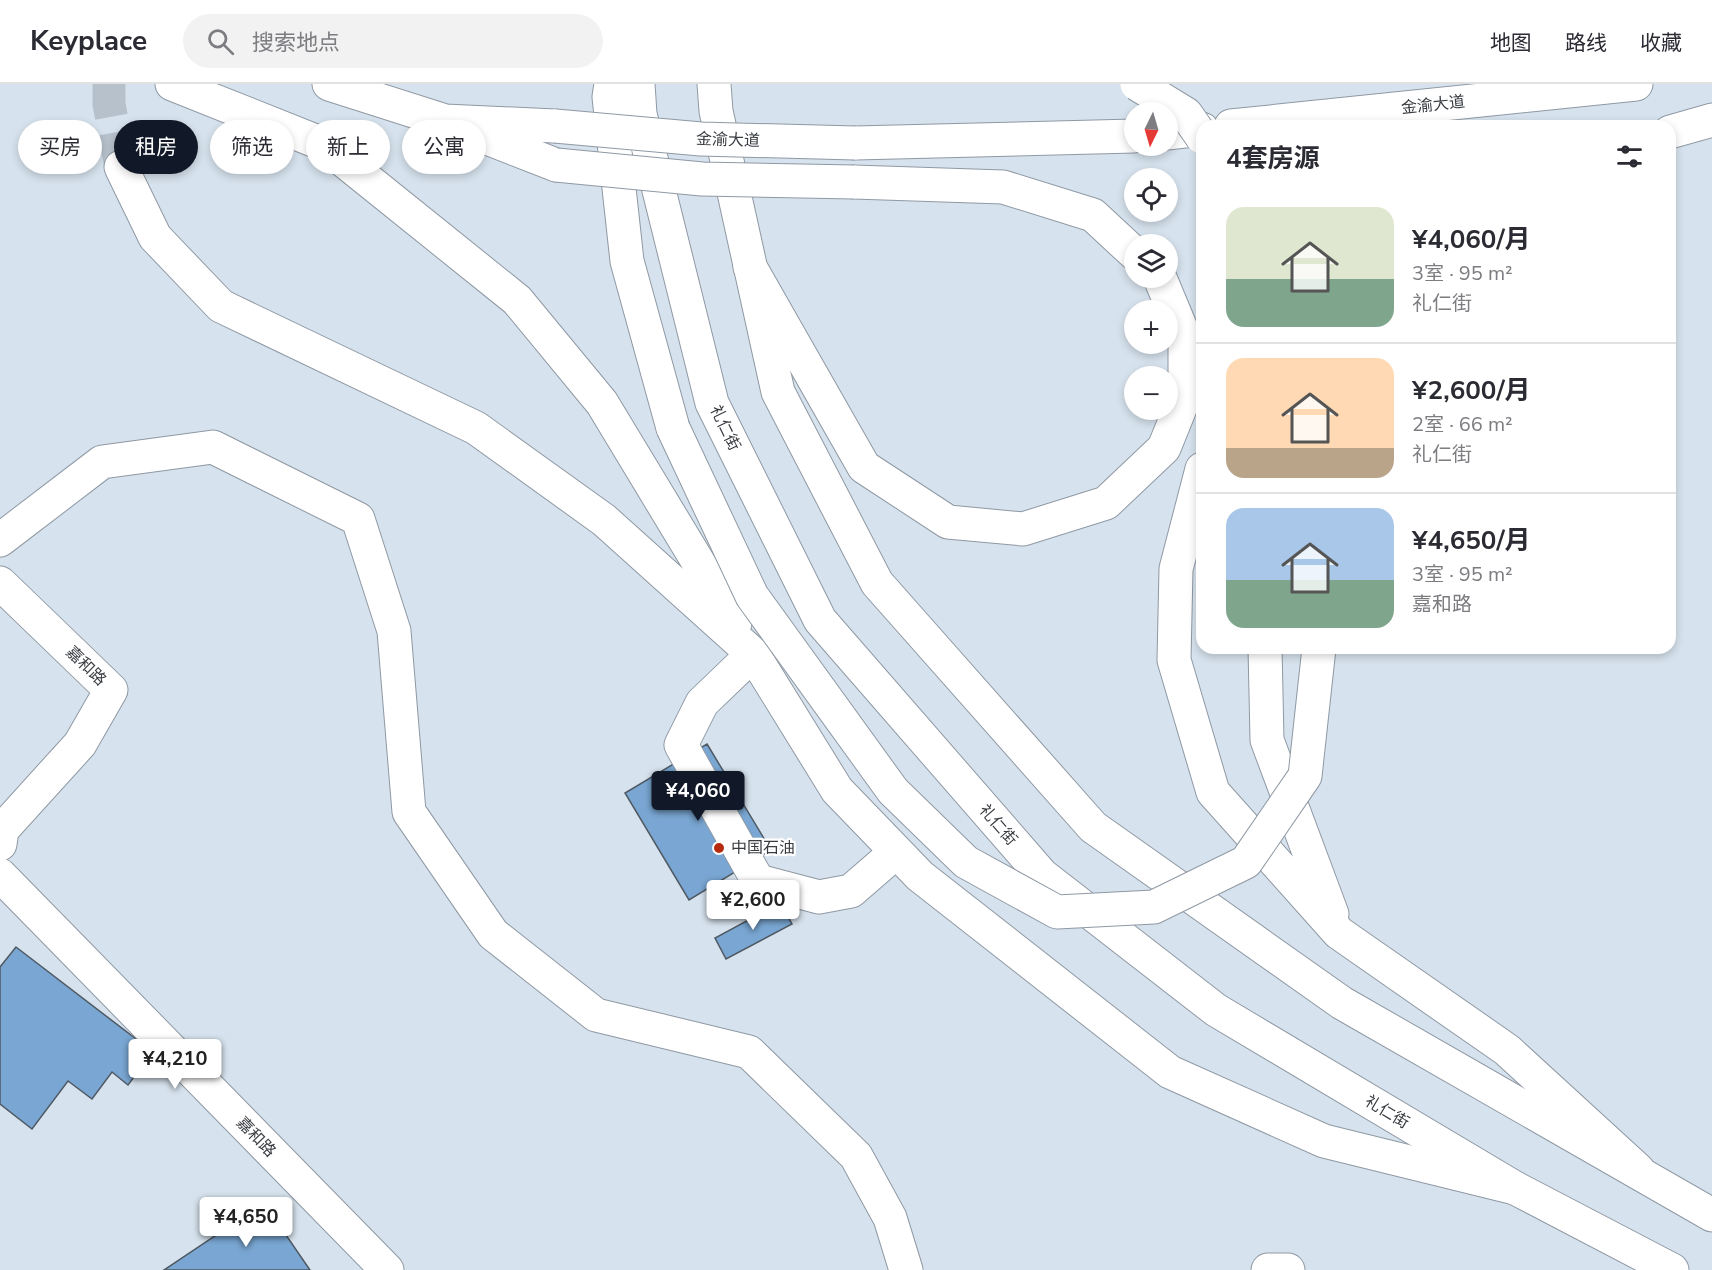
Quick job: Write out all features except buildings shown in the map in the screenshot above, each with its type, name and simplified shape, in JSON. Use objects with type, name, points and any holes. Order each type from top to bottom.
[{"type":"main road","points":[[172,84],[323,144],[517,300],[602,403],[837,790],[920,876],[1170,1072],[1324,1141],[1515,1188]]},
{"type":"main road","name":"金渝大道","points":[[329,84],[442,120]]},
{"type":"main road","points":[[611,84],[609,97],[627,261],[673,428],[752,596],[893,791],[966,862],[1057,912],[1154,907],[1246,862],[1305,776],[1318,654]]},
{"type":"main road","points":[[1137,84],[1186,114],[1196,128]]},
{"type":"main road","name":"金渝大道","points":[[1289,120],[1636,84]]},
{"type":"main road","points":[[715,98],[778,392],[877,583],[1093,827],[1342,1003],[1638,1170],[1712,1215]]},
{"type":"main road","name":"礼仁街","points":[[639,99],[712,403],[820,620],[1042,875],[1216,1010],[1515,1188],[1672,1270]]},
{"type":"main road","points":[[1676,130],[1712,120]]},
{"type":"main road","name":"金渝大道","points":[[486,123],[555,126],[701,139],[855,143],[1124,136]]},
{"type":"main road","points":[[1178,132],[1196,130]]},
{"type":"main road","points":[[486,137],[556,165],[702,179],[1003,187],[1093,215],[1124,244]]},
{"type":"main road","points":[[125,174],[155,237],[221,306],[476,428],[603,520],[753,654]]},
{"type":"main road","points":[[750,267],[864,467],[948,522],[1023,529],[1106,503],[1164,448],[1185,396],[1185,338],[1164,288]]},
{"type":"main road","points":[[0,540],[102,462],[213,447],[358,519],[394,631],[409,812],[493,934],[596,1015],[749,1052],[856,1156],[890,1218],[906,1270]]},
{"type":"main road","points":[[1196,492],[1176,569],[1174,660],[1213,792],[1339,933],[1507,1050],[1638,1170]]},
{"type":"main road","name":"嘉和路","points":[[0,584],[111,690],[80,744],[2,830],[0,844]]},
{"type":"main road","points":[[753,654],[702,702],[681,745],[758,880],[819,897],[850,891],[896,852]]},
{"type":"main road","points":[[1265,654],[1267,740],[1339,933]]},
{"type":"main road","name":"嘉和路","points":[[0,874],[387,1270]]},
{"type":"main road","points":[[1268,1270],[1288,1270]]},
{"type":"tunnel","points":[[109,84],[109,104],[114,130]]},
{"type":"place","name":"中国石油","points":[[719,848]]}]
